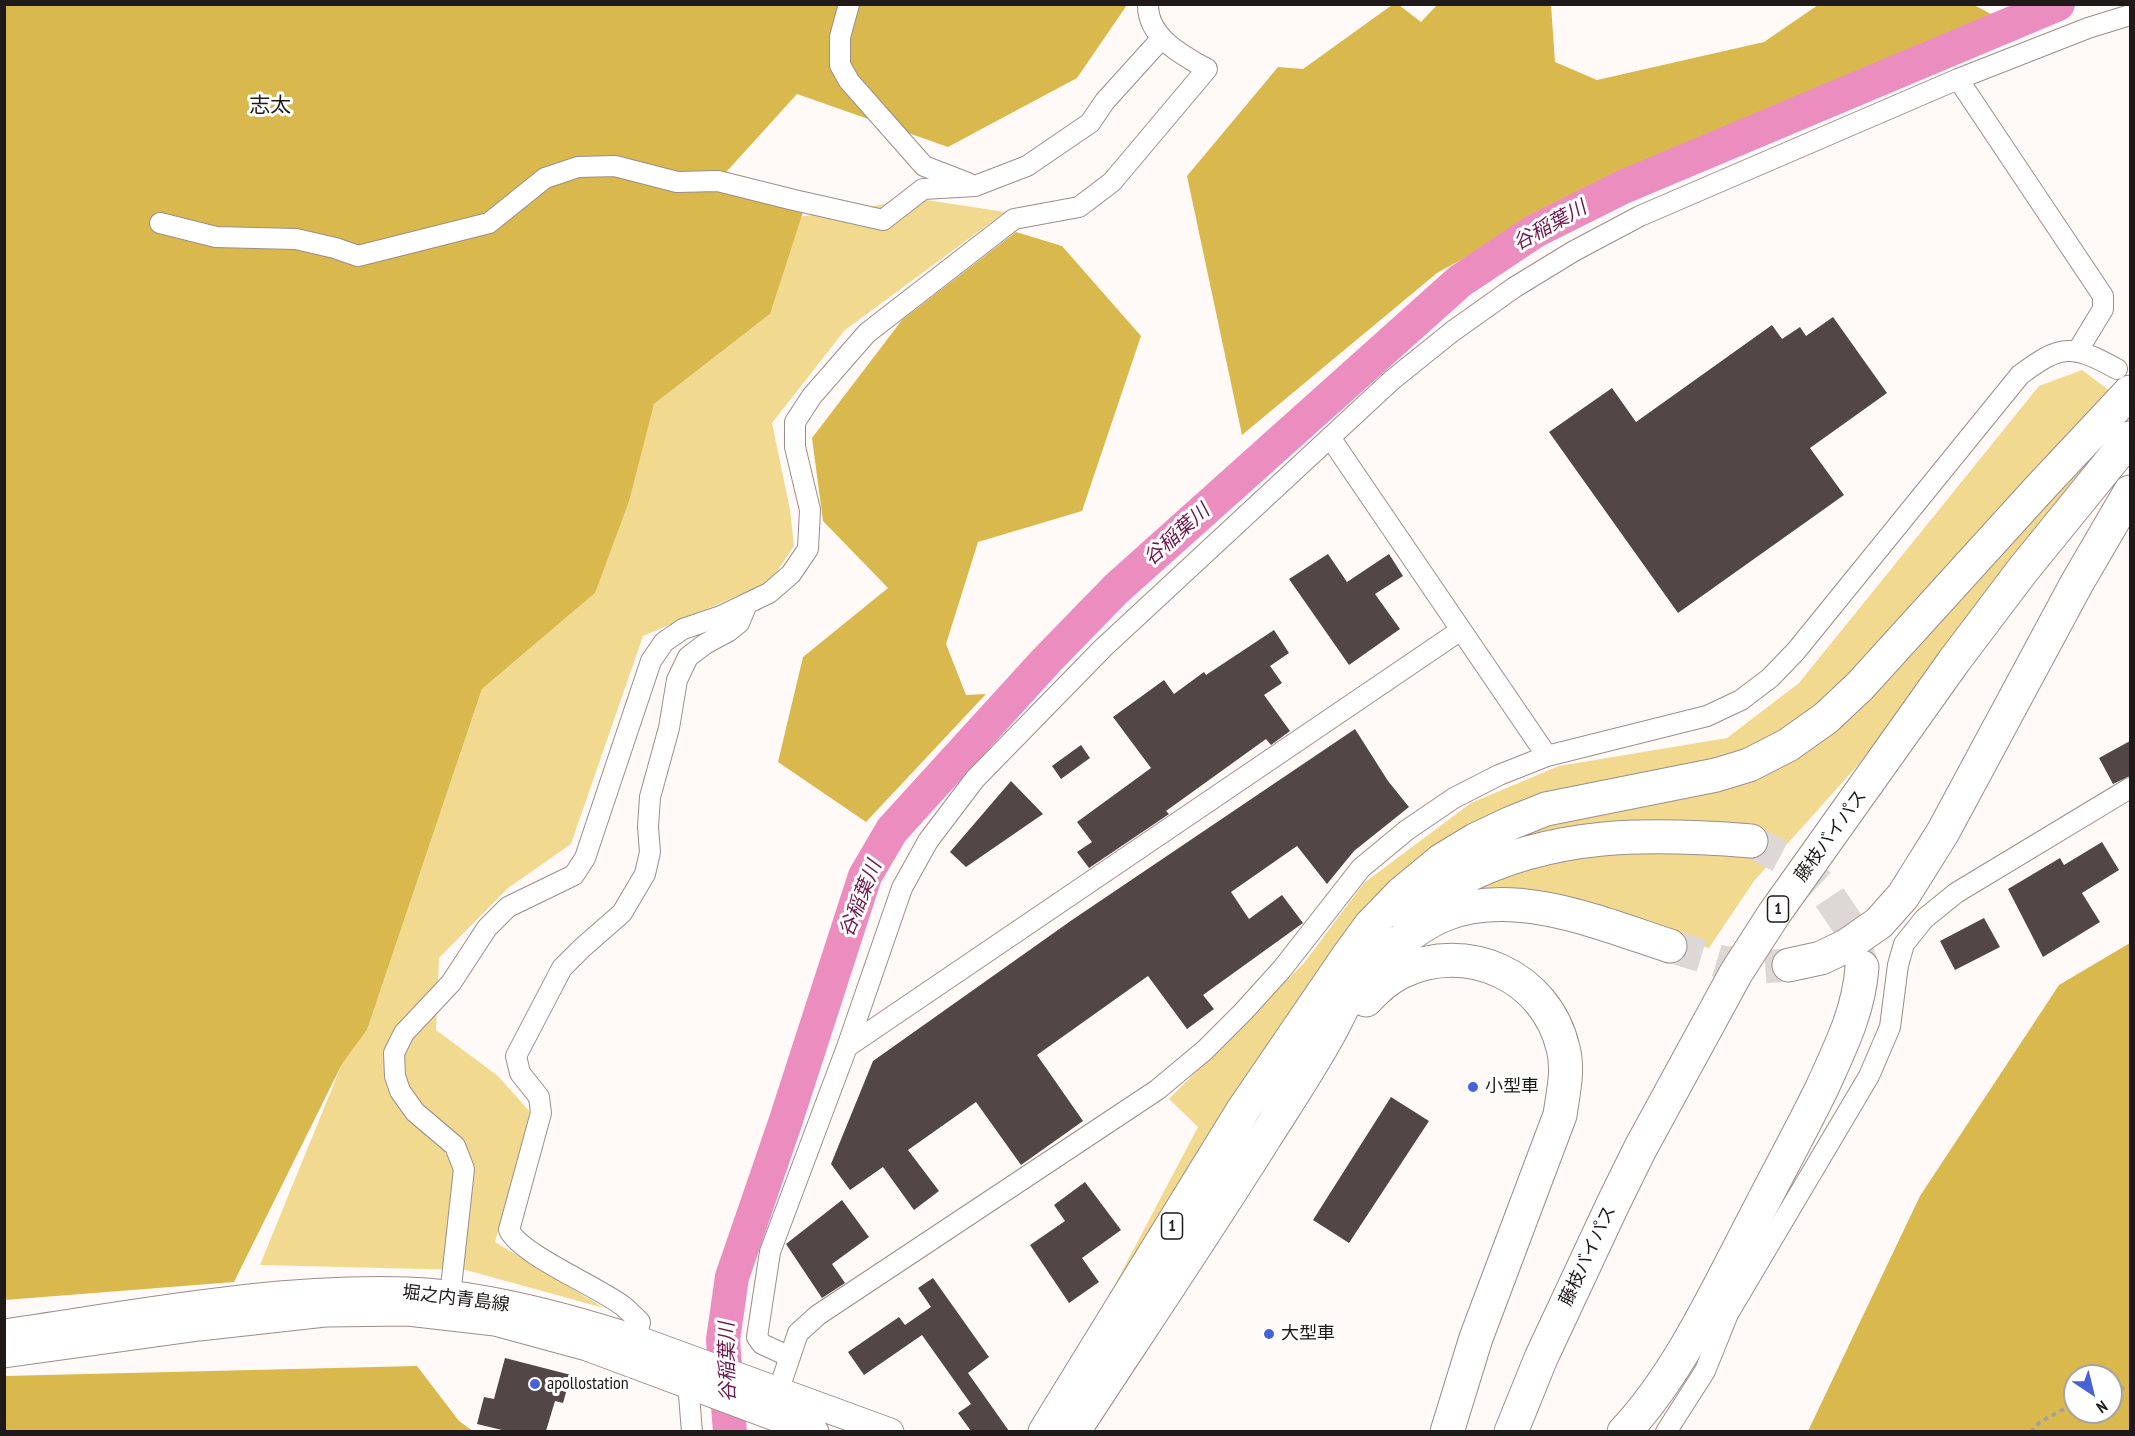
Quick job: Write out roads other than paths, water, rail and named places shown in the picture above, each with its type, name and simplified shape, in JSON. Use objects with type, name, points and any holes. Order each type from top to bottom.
[{"type":"highway","name":"1","points":[[1073,1431],[1223,1205],[1315,1030],[1346,959],[1370,926],[1401,893],[1442,860],[1475,840],[1546,809],[1716,776],[1749,765],[1788,745],[1819,723],[1860,686],[1953,583],[2124,381]]},
{"type":"highway","name":"藤枝バイパス","points":[[1511,1431],[1541,1358],[1613,1204],[1640,1149],[1736,972],[1774,914],[1954,661],[2022,571],[2130,438]]},
{"type":"highway","points":[[1789,965],[1821,958],[1846,946],[1879,923],[1903,896],[1943,832],[2077,583],[2130,492]]},
{"type":"highway","name":"1","points":[[1346,959],[1401,914],[1459,879],[1511,858],[1568,842],[1613,837],[1675,835],[1751,841]]},
{"type":"highway","name":"1","points":[[1045,1431],[1243,1110],[1384,956],[1408,936],[1445,914],[1484,904],[1531,906],[1598,922],[1670,946]]},
{"type":"highway","name":"1","points":[[1315,1030],[1373,993],[1400,972],[1434,961],[1471,961],[1506,972],[1535,996],[1554,1023],[1564,1048],[1566,1078],[1560,1115],[1476,1338],[1448,1431]]},
{"type":"highway","points":[[1624,1431],[1661,1385],[1699,1324],[1803,1126],[1848,1033],[1860,990],[1862,967]]},
{"type":"main road","name":"堀之内青島線","points":[[4,1333],[195,1306],[325,1291],[408,1291],[493,1301],[594,1325],[636,1339],[698,1379],[752,1408],[804,1430]]},
{"type":"main road","name":"堀之内青島線","points":[[4,1354],[199,1327],[325,1313],[408,1312],[495,1322],[698,1379],[749,1381],[890,1431]]},
{"type":"street","points":[[849,4],[840,37],[840,65],[849,81],[924,166],[975,186]]},
{"type":"street","points":[[450,1296],[464,1168],[454,1146],[415,1112],[400,1091],[395,1076],[394,1053],[404,1034],[451,983],[487,928],[508,908],[574,875],[580,866],[585,858],[651,661],[664,642],[683,629],[721,616],[769,593],[791,574],[807,549],[810,510],[795,447],[795,422],[812,396],[867,333],[1014,219],[1078,207],[1112,182],[1206,69],[1177,52],[1162,38],[1148,14],[1148,4]]},
{"type":"street","points":[[790,1357],[762,1344],[757,1337],[770,1252],[847,1047],[902,888],[928,841],[975,779],[1103,648],[1392,380],[1453,331],[1515,287],[1574,251],[1640,216],[1958,79],[2088,28],[2130,15]]},
{"type":"street","points":[[160,223],[216,237],[296,239],[358,256],[489,223],[545,178],[578,167],[615,166],[678,182],[718,181],[883,220],[923,189],[975,186],[1027,166],[1090,123],[1105,101],[1162,38]]},
{"type":"street","points":[[1958,79],[2103,296],[2103,309],[2077,352]]},
{"type":"street","points":[[804,1430],[788,1394],[790,1357],[798,1333],[818,1315],[1157,1090],[1205,1050],[1282,969],[1361,868],[1407,830],[1454,798],[1498,775],[1547,756],[1707,716],[1741,700],[1770,678],[1796,651],[2020,375],[2046,356],[2067,351],[2093,356],[2124,381]]},
{"type":"street","points":[[1331,439],[1547,756]]},
{"type":"street","points":[[636,1339],[640,1322],[623,1306],[530,1250],[513,1238],[509,1230],[541,1113],[539,1097],[520,1073],[516,1056],[562,968],[622,913],[645,874],[650,852],[648,827],[650,797],[669,728],[677,680],[688,657],[705,644],[729,632],[739,623],[747,604]]},
{"type":"street","points":[[847,1047],[1461,630]]},
{"type":"street","points":[[1666,1431],[1705,1371],[1728,1314],[1869,1076],[1890,1027],[1898,965],[1904,944],[1924,919],[1956,893],[2130,788]]},
{"type":"street","points":[[692,1431],[698,1379]]},
{"type":"waterway","name":"谷稲葉川","points":[[730,1432],[723,1340],[732,1277],[785,1123],[865,876],[892,830],[1046,661],[1116,589],[1460,281],[1535,231],[1623,187],[2058,4]]},
{"type":"tunnel","points":[[1751,841],[1802,868],[1824,889],[1851,929],[1862,967]]},
{"type":"tunnel","points":[[1670,946],[1722,962],[1761,967],[1789,965]]},
{"type":"place","name":"小型車","points":[[1473,1087]]},
{"type":"place","name":"大型車","points":[[1269,1334]]},
{"type":"place","name":"apollostation","points":[[535,1384]]},
{"type":"district","name":"志太","points":[[270,106]]}]
